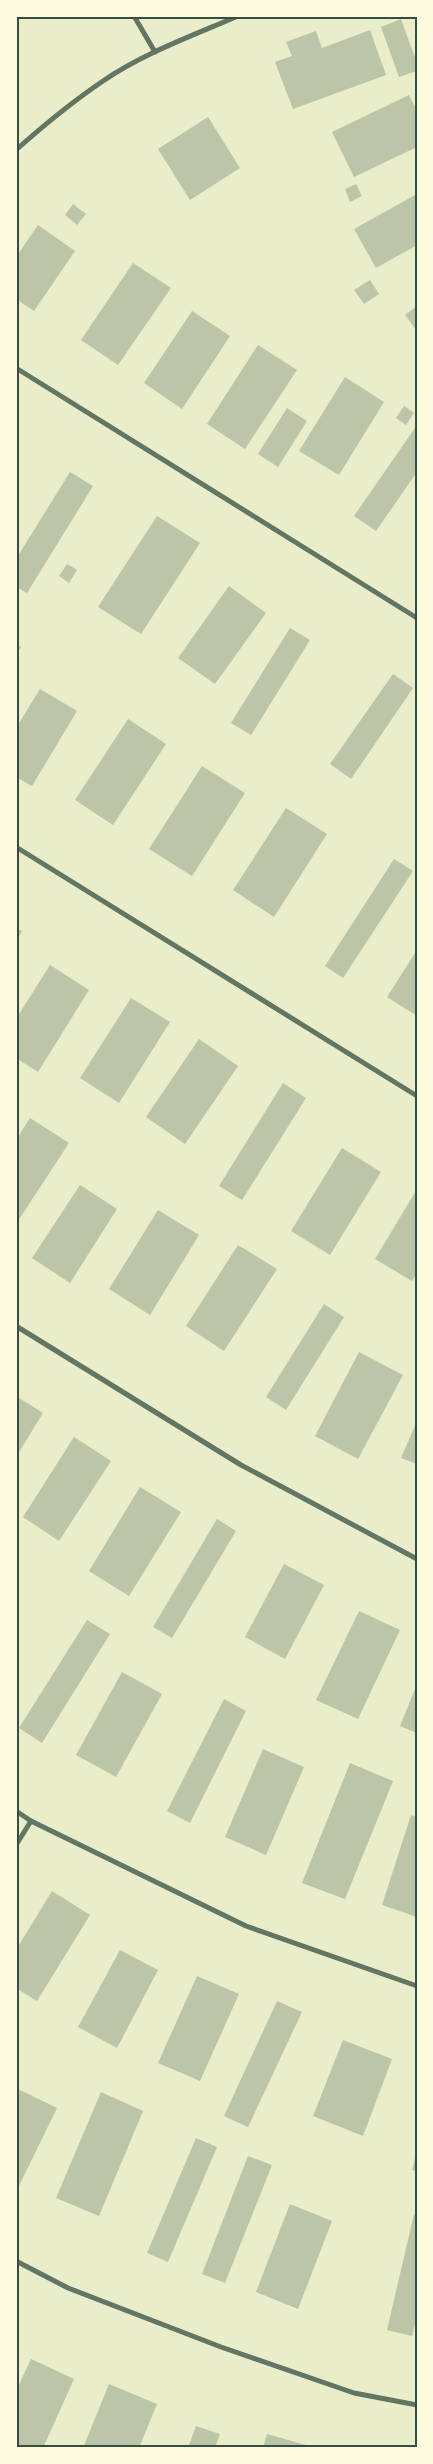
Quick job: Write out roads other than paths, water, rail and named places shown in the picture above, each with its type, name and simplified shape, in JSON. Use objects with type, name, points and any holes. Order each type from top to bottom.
[{"type":"street","points":[[134,16],[155,52]]},
{"type":"street","points":[[16,150],[60,111],[105,80],[155,52],[238,16]]},
{"type":"street","points":[[16,368],[417,618]]},
{"type":"street","points":[[16,847],[417,1096]]},
{"type":"street","points":[[16,1326],[241,1465],[417,1559]]},
{"type":"street","points":[[16,1811],[31,1821],[246,1926],[417,1986]]},
{"type":"street","points":[[16,1845],[31,1821]]},
{"type":"street","points":[[16,2262],[68,2288],[221,2347],[354,2393],[417,2405]]}]
